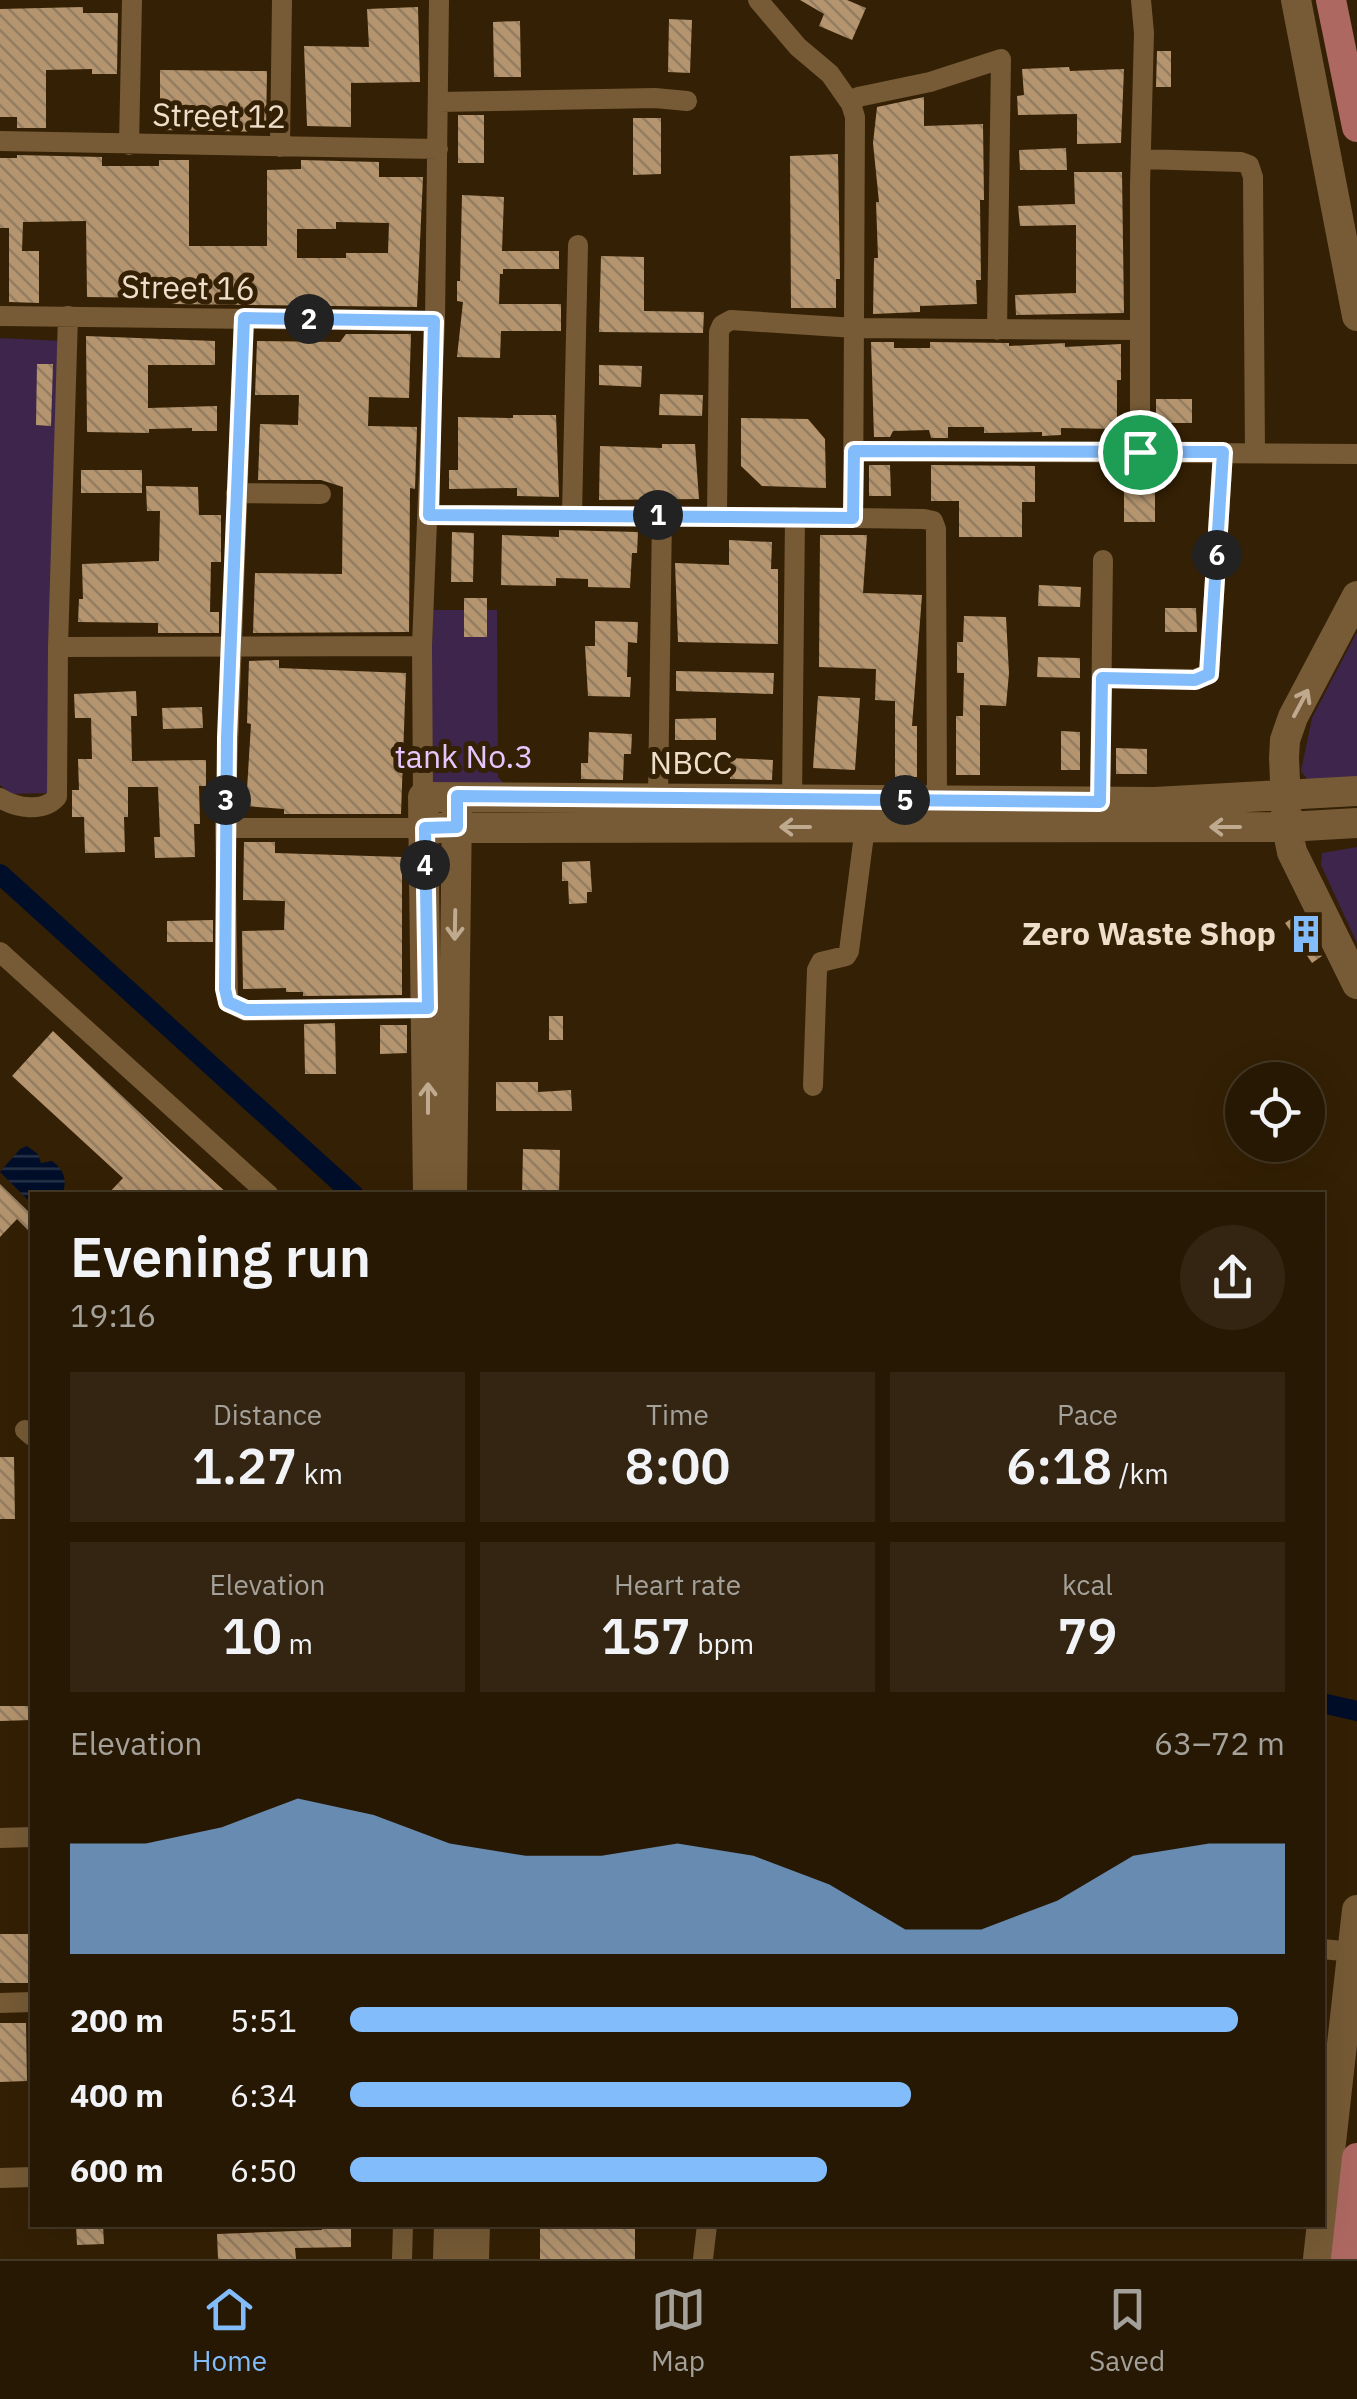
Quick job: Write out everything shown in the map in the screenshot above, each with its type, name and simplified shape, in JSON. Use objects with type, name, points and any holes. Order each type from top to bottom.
[{"type":"main road","points":[[1331,0],[1357,126]]},
{"type":"main road","points":[[1346,2259],[1357,2158]]},
{"type":"street","points":[[129,145],[132,0]]},
{"type":"street","points":[[280,146],[282,0]]},
{"type":"street","points":[[428,1192],[422,646],[429,515],[439,0]]},
{"type":"street","points":[[758,0],[798,46],[830,74],[851,104],[855,117],[853,518]]},
{"type":"street","points":[[1140,452],[1144,34],[1141,0]]},
{"type":"street","points":[[1296,0],[1357,316]]},
{"type":"street","points":[[851,104],[858,98],[930,82],[1001,59],[997,330]]},
{"type":"street","points":[[438,102],[655,98],[687,101]]},
{"type":"street","name":"Street 12","points":[[0,141],[438,148]]},
{"type":"street","points":[[1141,159],[1240,162],[1249,165],[1254,177],[1255,452]]},
{"type":"street","points":[[572,515],[578,245]]},
{"type":"street","name":"Street 16","points":[[0,316],[434,321]]},
{"type":"street","points":[[0,798],[30,808],[52,804],[58,797],[58,648],[68,316]]},
{"type":"street","points":[[244,318],[225,828],[228,1002],[246,1010],[428,1008]]},
{"type":"street","points":[[717,516],[719,332],[722,324],[730,320],[854,328],[1139,330]]},
{"type":"street","points":[[854,451],[1357,454]]},
{"type":"street","points":[[1102,678],[1195,680],[1209,674],[1223,452]]},
{"type":"street","points":[[236,493],[321,494]]},
{"type":"street","points":[[429,515],[662,514],[933,521],[937,800]]},
{"type":"street","points":[[658,798],[662,514]]},
{"type":"street","points":[[792,799],[796,517]]},
{"type":"street","points":[[1100,802],[1103,560]]},
{"type":"street","points":[[1357,596],[1293,717],[1285,740],[1286,812],[1292,852],[1357,984]]},
{"type":"street","points":[[58,648],[422,646]]},
{"type":"street","name":"NBCC","points":[[424,812],[457,796],[1100,802],[1286,812],[1357,791]]},
{"type":"street","points":[[452,1192],[457,796]]},
{"type":"street","points":[[225,828],[424,812],[457,827],[864,827],[1286,812],[1357,823]]},
{"type":"street","points":[[813,1086],[817,970],[822,962],[846,956],[849,951],[864,827]]},
{"type":"street","points":[[0,952],[266,1192]]},
{"type":"street","points":[[0,1838],[30,1837]]},
{"type":"street","points":[[1325,2151],[1338,1951],[1357,1910]]},
{"type":"street","points":[[0,2003],[30,2002]]},
{"type":"street","points":[[0,2178],[30,2177]]},
{"type":"street","points":[[402,2259],[403,2227]]},
{"type":"street","points":[[448,2259],[450,2227]]},
{"type":"street","points":[[474,2227],[474,2259]]},
{"type":"street","points":[[703,2259],[707,2227]]},
{"type":"street","points":[[1318,2259],[1320,2227]]},
{"type":"green space","points":[[0,338],[63,341],[48,793],[11,794],[0,785]]},
{"type":"green space","name":"tank No.3","points":[[433,610],[497,610],[498,777],[508,788],[428,796]]},
{"type":"green space","points":[[1357,632],[1357,782],[1308,780],[1301,771],[1312,718]]},
{"type":"green space","points":[[1357,847],[1357,943],[1321,865],[1322,853]]},
{"type":"water","points":[[27,1146],[38,1154],[41,1163],[52,1161],[64,1176],[63,1192],[30,1192],[30,1202],[0,1172]]},
{"type":"building","points":[[800,0],[847,0],[866,8],[852,40],[819,26],[824,14]]},
{"type":"building","points":[[83,7],[83,13],[118,13],[117,74],[92,74],[92,69],[46,70],[46,128],[17,128],[17,117],[0,117],[0,9]]},
{"type":"building","points":[[418,7],[420,82],[351,83],[351,127],[307,126],[304,46],[369,47],[367,9]]},
{"type":"building","points":[[669,19],[692,20],[690,73],[668,72]]},
{"type":"building","points":[[520,21],[521,77],[494,77],[493,22]]},
{"type":"building","points":[[1157,51],[1171,51],[1171,87],[1156,87]]},
{"type":"building","points":[[1069,67],[1070,71],[1124,69],[1121,143],[1077,144],[1077,114],[1018,115],[1017,96],[1024,95],[1022,69]]},
{"type":"building","points":[[160,70],[267,71],[266,132],[160,130]]},
{"type":"building","points":[[924,97],[924,126],[983,124],[984,200],[980,200],[981,280],[976,280],[977,304],[920,306],[920,312],[873,314],[874,258],[878,258],[879,202],[873,143],[877,107]]},
{"type":"building","points":[[458,115],[484,115],[484,163],[458,163]]},
{"type":"building","points":[[633,118],[661,118],[661,174],[633,175]]},
{"type":"building","points":[[1066,148],[1067,170],[1020,170],[1019,150]]},
{"type":"building","points":[[838,154],[840,279],[836,279],[836,308],[791,308],[790,156]]},
{"type":"building","points":[[102,157],[102,166],[159,166],[159,160],[189,160],[189,246],[267,246],[267,170],[301,169],[301,160],[379,162],[379,177],[423,177],[417,307],[171,304],[171,298],[87,297],[86,221],[23,222],[22,251],[39,251],[39,303],[9,302],[9,228],[0,228],[0,158]],"holes":[[[336,222],[389,223],[388,253],[297,258],[297,229],[336,229]]]},
{"type":"building","points":[[1074,172],[1122,172],[1124,313],[1016,315],[1015,295],[1076,293],[1076,225],[1020,226],[1018,206],[1075,204]]},
{"type":"building","points":[[462,195],[504,197],[502,251],[559,251],[559,269],[503,269],[499,304],[561,304],[561,331],[501,331],[500,358],[457,357],[463,302],[457,301]]},
{"type":"building","points":[[601,256],[644,257],[644,311],[704,312],[703,333],[599,332]]},
{"type":"building","points":[[346,334],[411,334],[409,398],[369,397],[368,426],[417,427],[415,489],[410,488],[409,632],[253,633],[255,573],[342,574],[343,487],[321,480],[258,480],[260,424],[298,425],[299,395],[255,395],[257,341],[340,342]]},
{"type":"building","points":[[86,336],[215,341],[215,365],[148,365],[148,408],[217,406],[217,431],[192,428],[149,429],[149,433],[87,432]]},
{"type":"building","points":[[871,342],[894,342],[894,348],[930,348],[930,342],[1009,346],[1065,343],[1065,347],[1121,344],[1117,429],[1061,428],[1061,435],[1042,436],[1042,432],[984,433],[984,427],[948,427],[948,438],[931,438],[929,430],[893,431],[890,437],[874,437]]},
{"type":"building","points":[[37,364],[53,364],[51,426],[36,425]]},
{"type":"building","points":[[599,365],[642,366],[641,387],[599,385]]},
{"type":"building","points":[[660,394],[703,395],[702,416],[659,415]]},
{"type":"building","points":[[1156,399],[1192,399],[1192,423],[1156,423]]},
{"type":"building","points":[[556,415],[559,497],[517,496],[517,488],[449,489],[449,470],[458,470],[458,417]]},
{"type":"building","points":[[741,418],[808,419],[825,439],[826,488],[762,486],[741,466]]},
{"type":"building","points":[[662,444],[695,444],[699,499],[599,500],[600,446],[662,448]]},
{"type":"building","points":[[869,465],[890,465],[891,496],[869,496]]},
{"type":"building","points":[[931,465],[1035,466],[1035,502],[1022,502],[1022,537],[959,537],[959,501],[931,501]]},
{"type":"building","points":[[1124,466],[1155,467],[1155,522],[1124,522]]},
{"type":"building","points":[[81,470],[142,470],[142,493],[81,493]]},
{"type":"building","points":[[146,486],[198,487],[199,515],[221,515],[221,562],[211,562],[210,612],[219,612],[219,633],[158,633],[158,623],[78,622],[79,599],[83,599],[82,564],[159,561],[160,511],[147,511]]},
{"type":"building","points":[[559,530],[638,532],[630,588],[588,587],[588,579],[556,578],[556,586],[501,585],[502,535],[559,537]]},
{"type":"building","points":[[452,532],[474,533],[473,582],[451,582]]},
{"type":"building","points":[[820,535],[867,535],[863,593],[922,595],[912,726],[917,726],[917,777],[895,777],[895,701],[875,700],[876,669],[819,667]]},
{"type":"building","points":[[729,540],[772,542],[771,569],[778,569],[778,644],[678,642],[675,563],[729,565]]},
{"type":"building","points":[[1039,585],[1081,587],[1080,607],[1038,606]]},
{"type":"building","points":[[464,598],[487,598],[487,637],[464,637]]},
{"type":"building","points":[[1165,608],[1196,608],[1197,632],[1165,632]]},
{"type":"building","points":[[964,616],[1006,617],[1006,706],[980,705],[980,775],[956,775],[956,716],[963,716],[964,673],[957,673],[957,642],[963,642]]},
{"type":"building","points":[[595,621],[638,622],[637,643],[628,642],[630,697],[588,696],[585,646],[595,646]]},
{"type":"building","points":[[1038,657],[1080,658],[1080,678],[1037,677]]},
{"type":"building","points":[[279,660],[279,668],[406,673],[401,814],[284,814],[284,809],[246,806],[251,724],[247,723],[249,661]]},
{"type":"building","points":[[676,671],[774,673],[773,694],[676,691]]},
{"type":"building","points":[[136,691],[137,716],[131,716],[132,761],[206,760],[206,786],[199,786],[200,824],[194,824],[195,857],[155,858],[154,837],[160,837],[158,787],[128,787],[125,852],[85,853],[84,817],[72,817],[72,790],[79,790],[78,759],[92,759],[91,718],[75,718],[74,694]]},
{"type":"building","points":[[818,696],[860,698],[855,770],[813,768]]},
{"type":"building","points":[[202,707],[203,728],[163,729],[162,708]]},
{"type":"building","points":[[716,718],[716,740],[675,740],[675,719]]},
{"type":"building","points":[[1061,731],[1080,732],[1080,770],[1061,770]]},
{"type":"building","points":[[589,732],[632,734],[631,754],[624,754],[623,780],[581,779],[581,763],[588,763]]},
{"type":"building","points":[[1116,748],[1147,749],[1147,774],[1116,774]]},
{"type":"building","points":[[730,758],[773,760],[772,780],[730,779]]},
{"type":"building","points":[[244,842],[275,842],[275,853],[402,857],[402,995],[303,996],[303,992],[286,992],[286,988],[243,989],[242,931],[284,930],[285,901],[243,900]]},
{"type":"building","points":[[590,861],[592,892],[587,892],[587,903],[569,904],[568,881],[562,881],[562,862]]},
{"type":"building","name":"Zero Waste Shop","points":[[1298,914],[1322,956],[1312,963],[1285,923]]},
{"type":"building","points":[[213,920],[213,942],[167,942],[167,921]]},
{"type":"building","points":[[549,1016],[563,1016],[563,1040],[549,1040]]},
{"type":"building","points":[[335,1023],[336,1074],[305,1074],[304,1024]]},
{"type":"building","points":[[380,1025],[407,1025],[407,1053],[380,1054]]},
{"type":"building","points":[[53,1031],[226,1192],[110,1192],[123,1178],[12,1076]]},
{"type":"building","points":[[496,1082],[538,1082],[538,1092],[571,1090],[572,1111],[496,1111]]},
{"type":"building","points":[[523,1149],[560,1150],[559,1192],[522,1192]]},
{"type":"building","points":[[0,1184],[30,1213],[30,1232],[17,1219],[0,1237]]},
{"type":"building","points":[[0,1457],[14,1457],[15,1519],[0,1519]]},
{"type":"building","points":[[0,1706],[30,1706],[30,1720],[0,1721]]},
{"type":"building","points":[[0,1934],[30,1934],[30,1983],[0,1983]]},
{"type":"building","points":[[0,2023],[26,2023],[27,2081],[0,2082]]},
{"type":"building","points":[[76,2227],[103,2227],[104,2244],[77,2245]]},
{"type":"building","points":[[351,2227],[351,2247],[295,2248],[296,2259],[218,2259],[217,2234]]},
{"type":"building","points":[[540,2227],[635,2227],[635,2259],[540,2259]]},
{"type":"waterway","points":[[0,874],[351,1192]]},
{"type":"waterway","points":[[1325,1704],[1357,1711]]},
{"type":"place","name":"Zero Waste Shop","points":[[1306,934]]},
{"type":"route","points":[[244,318],[434,321],[429,515],[853,518],[854,451],[1140,452],[1223,452],[1211,666],[1209,674],[1195,680],[1102,678],[1100,802],[457,796],[457,827],[425,828],[428,1008],[246,1010],[228,1002],[225,828],[244,318]]}]
